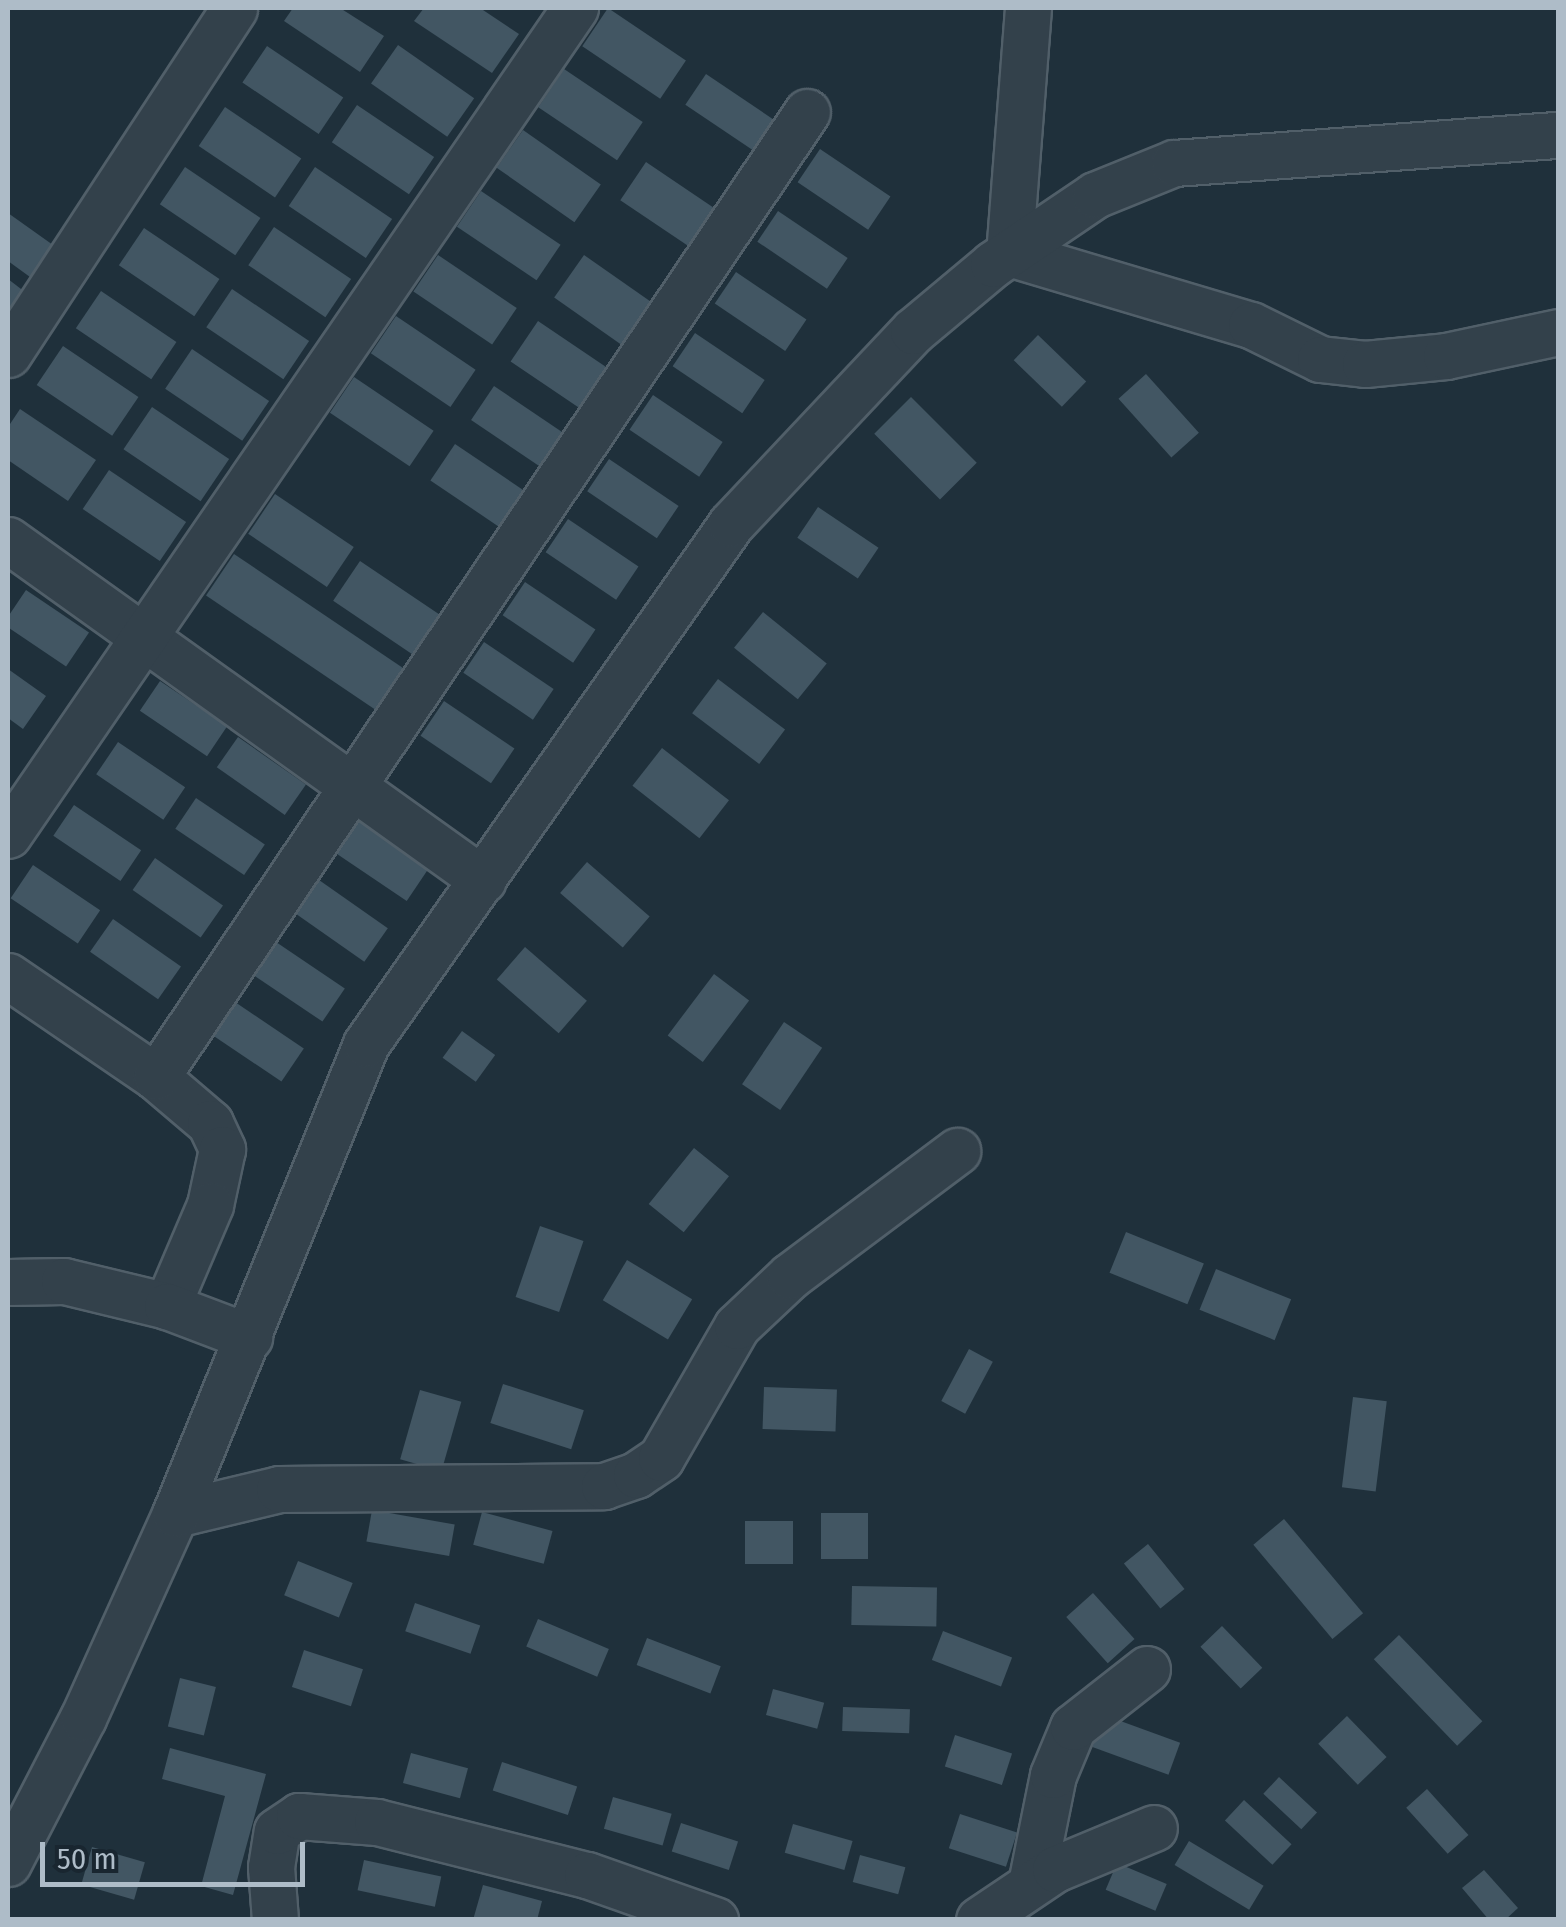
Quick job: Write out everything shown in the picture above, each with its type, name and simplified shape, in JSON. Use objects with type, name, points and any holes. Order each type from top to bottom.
[{"type":"street","points":[[8,354],[234,8]]},
{"type":"street","points":[[8,835],[576,8]]},
{"type":"street","points":[[1009,253],[1028,8]]},
{"type":"street","points":[[156,1077],[807,112]]},
{"type":"street","points":[[8,1864],[84,1718],[175,1514],[366,1044],[731,524],[913,331],[1009,253],[1095,195],[1174,163],[1558,135]]},
{"type":"street","points":[[1009,253],[1252,325],[1320,358],[1365,364],[1446,356],[1558,332]]},
{"type":"street","points":[[8,540],[483,880]]},
{"type":"street","points":[[8,976],[156,1077],[210,1123],[222,1149],[210,1206],[167,1306]]},
{"type":"street","points":[[175,1514],[278,1489],[604,1486],[636,1475],[661,1458],[736,1326],[790,1276],[957,1151]]},
{"type":"street","points":[[8,1282],[64,1281],[167,1306],[249,1337]]},
{"type":"street","points":[[1031,1884],[1054,1775],[1073,1727],[1147,1670]]},
{"type":"street","points":[[275,1920],[271,1867],[277,1831],[299,1816],[378,1822],[588,1875],[715,1920]]},
{"type":"street","points":[[979,1920],[1031,1884],[1154,1828]]},
{"type":"building","points":[[293,8],[340,8],[384,36],[360,72],[284,21]]},
{"type":"building","points":[[424,8],[480,8],[519,34],[492,73],[414,21]]},
{"type":"building","points":[[608,8],[686,61],[660,99],[582,46]]},
{"type":"building","points":[[398,45],[474,98],[447,137],[371,84]]},
{"type":"building","points":[[267,46],[343,97],[319,134],[242,82]]},
{"type":"building","points":[[564,69],[643,122],[617,160],[538,107]]},
{"type":"building","points":[[706,74],[778,123],[757,153],[685,105]]},
{"type":"building","points":[[357,105],[434,157],[409,194],[332,142]]},
{"type":"building","points":[[225,107],[301,158],[275,197],[199,146]]},
{"type":"building","points":[[523,130],[601,184],[574,222],[497,168]]},
{"type":"building","points":[[820,149],[890,197],[868,230],[798,182]]},
{"type":"building","points":[[646,162],[718,211],[692,249],[620,200]]},
{"type":"building","points":[[185,167],[260,218],[235,255],[160,204]]},
{"type":"building","points":[[315,167],[392,219],[366,258],[289,206]]},
{"type":"building","points":[[481,191],[561,245],[537,280],[457,227]]},
{"type":"building","points":[[778,211],[848,258],[827,289],[757,242]]},
{"type":"building","points":[[8,213],[53,245],[30,277],[8,261]]},
{"type":"building","points":[[274,227],[351,279],[325,317],[248,265]]},
{"type":"building","points":[[144,228],[219,279],[194,316],[119,265]]},
{"type":"building","points":[[438,255],[517,308],[492,345],[413,291]]},
{"type":"building","points":[[584,255],[654,304],[625,347],[554,298]]},
{"type":"building","points":[[736,272],[806,320],[785,351],[715,304]]},
{"type":"building","points":[[8,279],[25,292],[8,317]]},
{"type":"building","points":[[232,289],[309,341],[283,379],[206,327]]},
{"type":"building","points":[[101,291],[176,342],[151,379],[76,328]]},
{"type":"building","points":[[396,316],[476,370],[450,407],[371,353]]},
{"type":"building","points":[[538,321],[610,370],[583,410],[511,362]]},
{"type":"building","points":[[695,333],[765,380],[742,413],[673,366]]},
{"type":"building","points":[[1038,335],[1086,382],[1062,407],[1014,360]]},
{"type":"building","points":[[63,346],[138,397],[112,436],[37,385]]},
{"type":"building","points":[[192,349],[269,401],[242,441],[165,389]]},
{"type":"building","points":[[1146,374],[1199,433],[1171,457],[1119,399]]},
{"type":"building","points":[[354,377],[434,431],[410,466],[330,413]]},
{"type":"building","points":[[494,386],[566,435],[543,469],[471,420]]},
{"type":"building","points":[[653,395],[723,442],[699,477],[630,430]]},
{"type":"building","points":[[911,397],[977,463],[940,500],[874,434]]},
{"type":"building","points":[[152,407],[229,459],[201,501],[123,449]]},
{"type":"building","points":[[20,409],[96,460],[68,501],[8,460],[8,427]]},
{"type":"building","points":[[455,444],[527,493],[503,529],[430,480]]},
{"type":"building","points":[[609,459],[679,506],[657,538],[587,491]]},
{"type":"building","points":[[109,470],[186,522],[160,561],[83,509]]},
{"type":"building","points":[[275,494],[354,547],[327,587],[248,534]]},
{"type":"building","points":[[818,507],[879,548],[858,578],[797,538]]},
{"type":"building","points":[[568,519],[638,567],[616,600],[546,552]]},
{"type":"building","points":[[234,554],[406,670],[378,711],[206,595]]},
{"type":"building","points":[[360,561],[442,616],[415,656],[333,601]]},
{"type":"building","points":[[525,582],[595,630],[573,663],[503,615]]},
{"type":"building","points":[[26,590],[89,632],[66,666],[8,627],[8,617]]},
{"type":"building","points":[[763,612],[827,664],[798,699],[734,648]]},
{"type":"building","points":[[484,642],[554,689],[533,720],[463,673]]},
{"type":"building","points":[[8,669],[46,696],[23,729],[8,718]]},
{"type":"building","points":[[718,679],[785,730],[759,764],[692,713]]},
{"type":"building","points":[[160,681],[227,726],[207,756],[140,711]]},
{"type":"building","points":[[444,701],[514,749],[491,783],[421,736]]},
{"type":"building","points":[[238,737],[306,785],[285,815],[217,767]]},
{"type":"building","points":[[118,742],[185,787],[163,820],[96,774]]},
{"type":"building","points":[[662,748],[729,800],[699,838],[632,786]]},
{"type":"building","points":[[196,798],[265,844],[244,875],[175,829]]},
{"type":"building","points":[[74,805],[141,850],[120,881],[53,836]]},
{"type":"building","points":[[360,820],[430,867],[407,901],[337,854]]},
{"type":"building","points":[[155,858],[223,906],[201,938],[133,890]]},
{"type":"building","points":[[587,862],[650,916],[623,947],[560,893]]},
{"type":"building","points":[[33,865],[100,910],[78,943],[11,898]]},
{"type":"building","points":[[319,880],[388,928],[364,962],[295,914]]},
{"type":"building","points":[[113,919],[181,967],[158,999],[90,952]]},
{"type":"building","points":[[276,942],[345,988],[322,1022],[254,975]]},
{"type":"building","points":[[525,947],[587,1001],[559,1033],[497,979]]},
{"type":"building","points":[[714,974],[749,1000],[703,1062],[668,1035]]},
{"type":"building","points":[[235,1002],[304,1048],[281,1082],[213,1035]]},
{"type":"building","points":[[784,1022],[822,1048],[780,1110],[742,1084]]},
{"type":"building","points":[[462,1031],[495,1055],[476,1082],[443,1058]]},
{"type":"building","points":[[694,1148],[729,1176],[684,1232],[649,1204]]},
{"type":"building","points":[[540,1226],[583,1241],[559,1312],[516,1297]]},
{"type":"building","points":[[1126,1232],[1204,1263],[1187,1304],[1110,1273]]},
{"type":"building","points":[[627,1260],[692,1299],[668,1339],[603,1300]]},
{"type":"building","points":[[1216,1269],[1291,1299],[1275,1340],[1200,1310]]},
{"type":"building","points":[[969,1349],[993,1362],[965,1414],[941,1401]]},
{"type":"building","points":[[503,1384],[584,1410],[571,1449],[490,1423]]},
{"type":"building","points":[[764,1387],[837,1390],[835,1432],[763,1429]]},
{"type":"building","points":[[420,1390],[461,1402],[441,1471],[400,1459]]},
{"type":"building","points":[[1353,1397],[1387,1401],[1376,1491],[1342,1487]]},
{"type":"building","points":[[372,1510],[455,1525],[449,1556],[366,1542]]},
{"type":"building","points":[[482,1512],[553,1531],[544,1564],[473,1545]]},
{"type":"building","points":[[821,1513],[868,1513],[868,1559],[821,1559]]},
{"type":"building","points":[[1284,1519],[1363,1613],[1332,1639],[1253,1545]]},
{"type":"building","points":[[745,1521],[793,1521],[793,1564],[745,1564]]},
{"type":"building","points":[[1148,1544],[1185,1589],[1160,1609],[1124,1564]]},
{"type":"building","points":[[298,1561],[353,1583],[339,1617],[284,1595]]},
{"type":"building","points":[[852,1586],[937,1587],[936,1626],[851,1625]]},
{"type":"building","points":[[1093,1593],[1134,1639],[1108,1663],[1066,1617]]},
{"type":"building","points":[[415,1603],[480,1625],[470,1654],[405,1631]]},
{"type":"building","points":[[538,1619],[609,1649],[597,1677],[526,1647]]},
{"type":"building","points":[[1222,1626],[1262,1668],[1241,1689],[1200,1647]]},
{"type":"building","points":[[943,1631],[1012,1658],[1001,1686],[932,1660]]},
{"type":"building","points":[[1399,1635],[1482,1721],[1457,1746],[1374,1659]]},
{"type":"building","points":[[647,1638],[721,1666],[710,1693],[637,1665]]},
{"type":"building","points":[[304,1650],[363,1669],[351,1706],[292,1687]]},
{"type":"building","points":[[180,1678],[216,1687],[204,1735],[168,1727]]},
{"type":"building","points":[[773,1689],[824,1703],[817,1729],[766,1715]]},
{"type":"building","points":[[843,1707],[910,1709],[909,1733],[842,1731]]},
{"type":"building","points":[[1104,1715],[1180,1743],[1168,1775],[1092,1747]]},
{"type":"building","points":[[1347,1716],[1387,1757],[1358,1785],[1318,1744]]},
{"type":"building","points":[[955,1735],[1012,1754],[1002,1785],[945,1766]]},
{"type":"building","points":[[170,1748],[266,1774],[233,1895],[201,1886],[225,1796],[162,1779]]},
{"type":"building","points":[[411,1753],[468,1768],[460,1798],[403,1783]]},
{"type":"building","points":[[502,1762],[577,1786],[568,1815],[493,1791]]},
{"type":"building","points":[[1279,1777],[1317,1812],[1301,1829],[1263,1794]]},
{"type":"building","points":[[1427,1789],[1468,1835],[1448,1854],[1406,1808]]},
{"type":"building","points":[[613,1797],[672,1814],[663,1846],[604,1829]]},
{"type":"building","points":[[1244,1800],[1292,1844],[1272,1865],[1225,1820]]},
{"type":"building","points":[[960,1814],[1017,1833],[1006,1867],[949,1848]]},
{"type":"building","points":[[681,1823],[738,1842],[729,1870],[672,1852]]},
{"type":"building","points":[[793,1824],[853,1841],[844,1870],[785,1853]]},
{"type":"building","points":[[1189,1841],[1264,1886],[1249,1910],[1175,1865]]},
{"type":"building","points":[[92,1847],[145,1862],[134,1900],[81,1884]]},
{"type":"building","points":[[860,1855],[905,1867],[898,1894],[853,1882]]},
{"type":"building","points":[[364,1860],[441,1876],[435,1907],[358,1890]]},
{"type":"building","points":[[1117,1863],[1167,1884],[1155,1911],[1106,1890]]},
{"type":"building","points":[[1484,1870],[1518,1908],[1505,1920],[1489,1920],[1462,1888]]},
{"type":"building","points":[[483,1885],[542,1901],[537,1920],[473,1920]]}]
